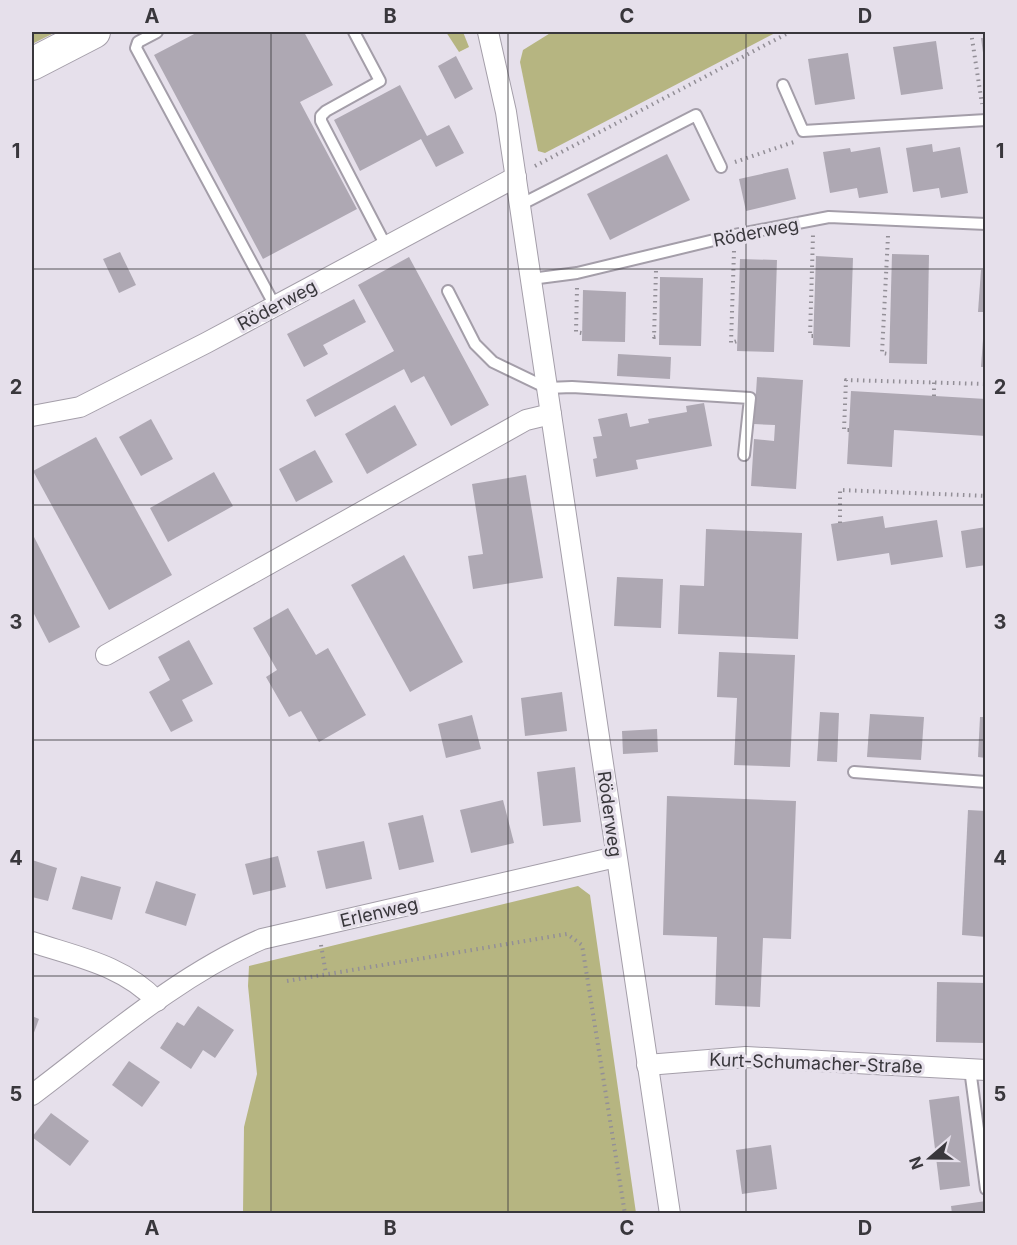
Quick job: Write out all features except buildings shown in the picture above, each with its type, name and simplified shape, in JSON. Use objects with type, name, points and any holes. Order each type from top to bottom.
[{"type":"main road","points":[[32,64],[94,32]]},
{"type":"street","name":"Röderweg","points":[[488,32],[506,112],[646,1065],[670,1214]]},
{"type":"street","name":"Röderweg","points":[[32,416],[80,407],[516,177]]},
{"type":"street","points":[[106,655],[526,420],[551,414]]},
{"type":"street","name":"Erlenweg","points":[[32,1095],[157,1001],[229,954],[262,939],[616,857]]},
{"type":"street","points":[[32,942],[113,968],[131,978],[157,1001]]},
{"type":"street","name":"Kurt-Schumacher-Straße","points":[[646,1065],[746,1057],[978,1069]]},
{"type":"lane","points":[[157,32],[138,42],[136,48],[275,306]]},
{"type":"lane","points":[[354,32],[380,81],[326,111],[321,116],[321,122],[386,246]]},
{"type":"lane","points":[[783,85],[803,131],[985,120]]},
{"type":"lane","points":[[520,205],[696,115],[721,167]]},
{"type":"lane","name":"Röderweg","points":[[531,279],[577,273],[735,235],[829,218],[889,218],[986,224]]},
{"type":"lane","points":[[448,291],[476,344],[493,362],[547,388],[572,387],[750,398],[744,455]]},
{"type":"lane","points":[[854,772],[986,782]]},
{"type":"lane","points":[[978,1069],[986,1189]]},
{"type":"path","points":[[516,177],[790,32]]},
{"type":"path","points":[[971,32],[985,120]]},
{"type":"path","points":[[721,167],[799,141],[803,131]]},
{"type":"path","points":[[889,218],[882,353],[889,354]]},
{"type":"path","points":[[813,336],[810,336],[814,220]]},
{"type":"path","points":[[735,235],[731,343],[737,341]]},
{"type":"path","points":[[656,253],[654,337],[659,336]]},
{"type":"path","points":[[577,273],[576,332],[582,333]]},
{"type":"path","points":[[849,430],[844,430],[846,380],[986,384]]},
{"type":"path","points":[[934,382],[934,396]]},
{"type":"path","points":[[840,523],[840,490],[986,496]]},
{"type":"path","points":[[317,926],[326,974]]},
{"type":"path","points":[[287,981],[567,934],[582,945],[625,1214]]},
{"type":"shaded area","points":[[32,32],[56,32],[32,44]]},
{"type":"shaded area","points":[[446,32],[463,32],[469,47],[459,52]]},
{"type":"shaded area","points":[[552,32],[777,32],[545,153],[538,151],[520,62],[523,50]]},
{"type":"shaded area","points":[[578,886],[590,895],[636,1213],[243,1213],[244,1127],[257,1074],[248,986],[249,966]]}]
